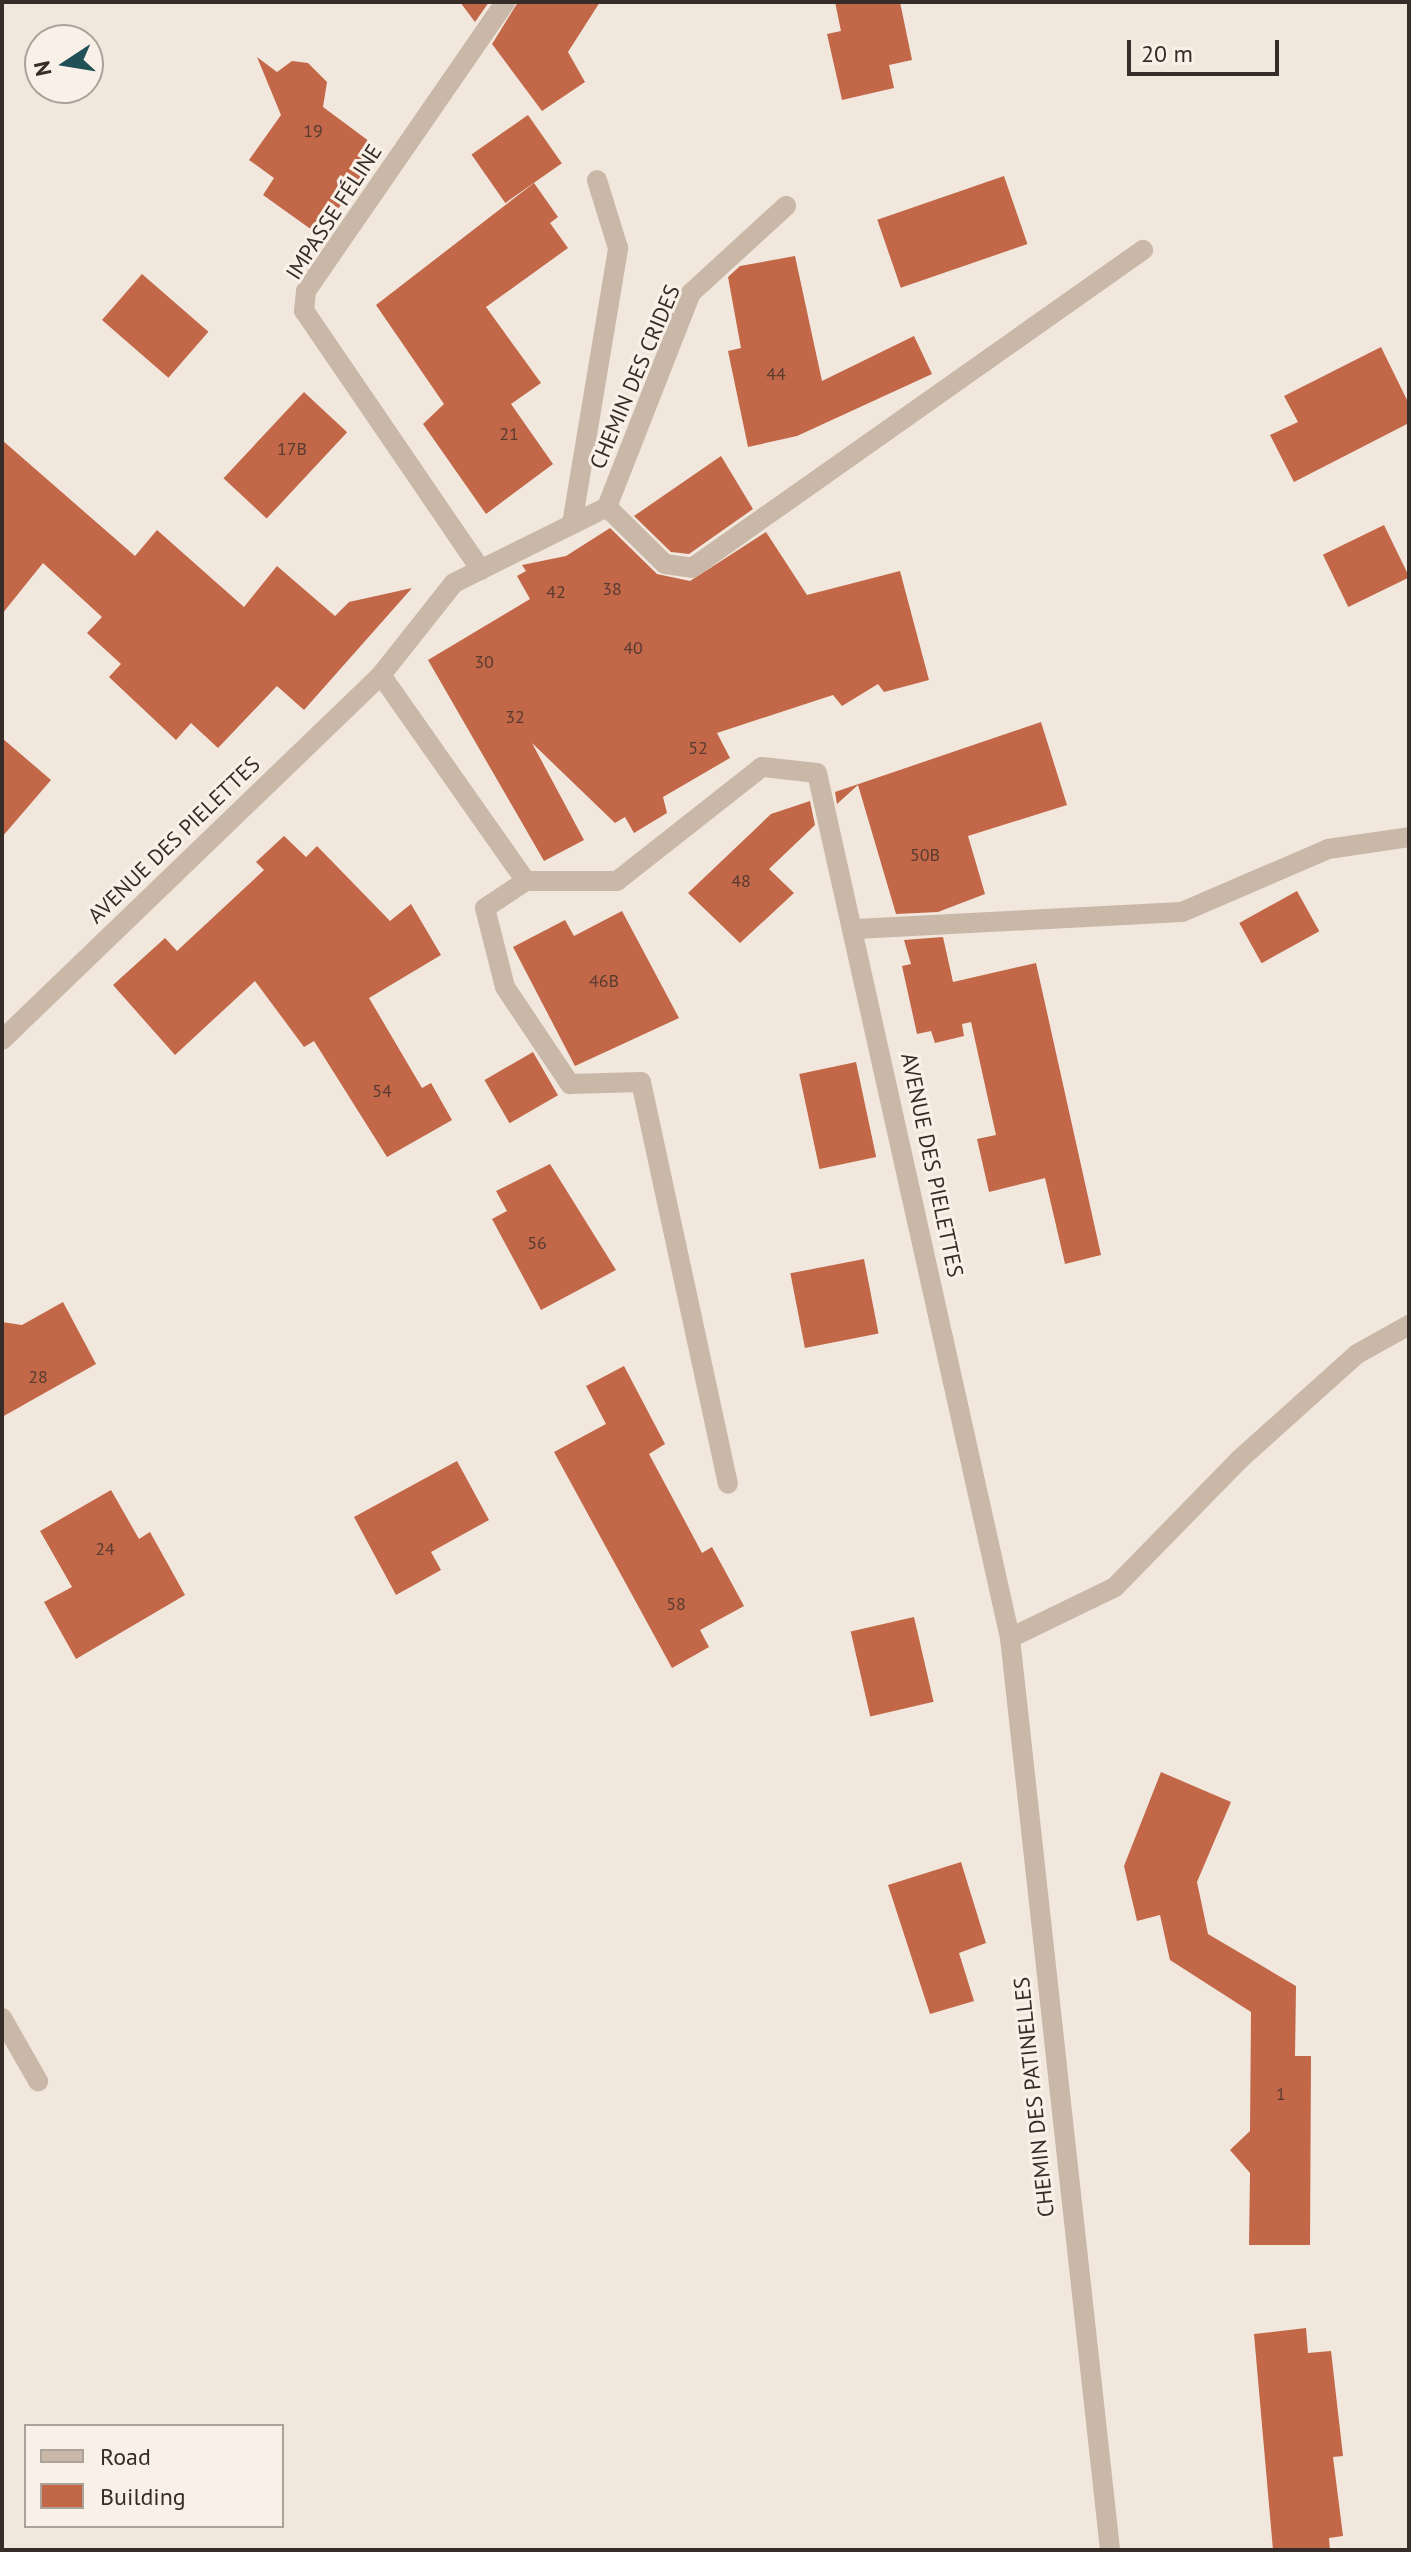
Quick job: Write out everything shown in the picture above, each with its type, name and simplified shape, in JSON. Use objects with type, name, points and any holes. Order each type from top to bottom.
[{"type":"street","name":"IMPASSE FÉLINE","points":[[481,570],[304,311],[306,291],[505,2]]},
{"type":"street","points":[[572,524],[618,248],[597,180]]},
{"type":"street","name":"CHEMIN DES CRIDES","points":[[607,507],[691,293],[786,206]]},
{"type":"street","points":[[607,507],[665,564],[692,568],[1143,250]]},
{"type":"street","name":"AVENUE DES PIELETTES","points":[[2,1040],[381,675],[454,583],[607,507]]},
{"type":"street","points":[[381,675],[526,881],[485,908],[505,987],[570,1084],[641,1082],[728,1484]]},
{"type":"street","name":"AVENUE DES PIELETTES","points":[[526,881],[617,881],[762,767],[817,773],[856,929],[1010,1638]]},
{"type":"street","points":[[856,929],[1182,912],[1328,849],[1409,837]]},
{"type":"street","points":[[1010,1638],[1115,1587],[1334,1375],[1409,1325]]},
{"type":"street","name":"CHEMIN DES PATINELLES","points":[[1010,1638],[1110,2550]]},
{"type":"street","points":[[2,2018],[38,2081]]},
{"type":"building","points":[[460,2],[489,2],[475,22]]},
{"type":"building","points":[[518,2],[600,2],[568,52],[585,82],[542,111],[492,44]]},
{"type":"building","points":[[835,2],[900,2],[912,60],[889,65],[894,88],[842,100],[827,34],[841,31]]},
{"type":"building","points":[[257,57],[277,72],[292,61],[308,63],[327,82],[323,107],[381,150],[319,235],[263,195],[274,178],[249,160],[281,115]]},
{"type":"building","points":[[528,115],[562,163],[505,203],[471,155]]},
{"type":"building","points":[[1004,176],[1027,244],[901,288],[877,220]]},
{"type":"building","points":[[534,183],[558,217],[550,223],[568,248],[486,307],[541,383],[511,404],[553,464],[486,514],[423,424],[444,404],[376,305]]},
{"type":"building","points":[[795,256],[822,381],[914,336],[932,374],[797,436],[748,447],[728,351],[741,348],[728,277],[740,266]]},
{"type":"building","points":[[142,274],[208,332],[168,378],[102,320]]},
{"type":"building","points":[[1381,347],[1409,404],[1409,423],[1294,482],[1270,435],[1298,422],[1284,396]]},
{"type":"building","points":[[304,392],[347,432],[267,519],[224,478]]},
{"type":"building","points":[[2,440],[135,556],[157,530],[244,607],[277,566],[335,616],[349,602],[412,588],[304,710],[277,686],[218,748],[191,723],[176,740],[109,677],[121,664],[87,633],[102,617],[43,563],[2,614]]},
{"type":"building","points":[[721,456],[753,509],[689,554],[671,552],[634,516]]},
{"type":"building","points":[[1384,525],[1409,577],[1348,607],[1323,555]]},
{"type":"building","points":[[610,528],[657,574],[690,581],[766,532],[807,595],[900,571],[929,680],[884,692],[878,684],[842,706],[833,695],[717,733],[730,758],[663,797],[667,813],[634,833],[625,817],[615,823],[532,743],[584,840],[544,861],[428,660],[530,599],[517,576],[526,571],[522,565],[566,556]]},
{"type":"building","points":[[1041,722],[1067,805],[968,836],[985,894],[938,912],[896,914],[858,785],[837,804],[835,792]]},
{"type":"building","points":[[2,738],[51,780],[2,837]]},
{"type":"building","points":[[810,801],[815,825],[769,869],[794,893],[740,943],[688,893],[771,814]]},
{"type":"building","points":[[284,836],[306,857],[317,846],[390,921],[411,904],[441,955],[369,998],[422,1088],[431,1083],[452,1120],[387,1157],[314,1041],[304,1047],[255,981],[175,1055],[113,985],[165,938],[177,951],[264,870],[256,862]]},
{"type":"building","points":[[1297,891],[1319,931],[1262,963],[1239,923]]},
{"type":"building","points":[[622,911],[679,1018],[575,1066],[513,947],[565,920],[574,936]]},
{"type":"building","points":[[943,937],[953,982],[1036,963],[1101,1255],[1065,1264],[1045,1178],[989,1192],[977,1139],[996,1135],[971,1022],[962,1024],[964,1036],[935,1043],[931,1031],[917,1034],[902,966],[911,964],[904,940]]},
{"type":"building","points":[[533,1052],[558,1095],[510,1123],[485,1080]]},
{"type":"building","points":[[856,1062],[876,1157],[819,1169],[799,1074]]},
{"type":"building","points":[[550,1164],[616,1270],[541,1310],[492,1219],[507,1211],[496,1191]]},
{"type":"building","points":[[864,1259],[879,1334],[805,1348],[790,1273]]},
{"type":"building","points":[[63,1302],[96,1364],[2,1417],[2,1322],[22,1325]]},
{"type":"building","points":[[624,1366],[665,1444],[649,1454],[702,1553],[712,1547],[744,1606],[700,1630],[709,1647],[672,1668],[554,1452],[606,1424],[586,1386]]},
{"type":"building","points":[[457,1461],[489,1520],[431,1552],[441,1570],[396,1595],[354,1517]]},
{"type":"building","points":[[111,1490],[139,1539],[150,1532],[185,1595],[76,1659],[44,1602],[72,1587],[40,1531]]},
{"type":"building","points":[[914,1617],[934,1702],[870,1716],[851,1632]]},
{"type":"building","points":[[1161,1772],[1231,1802],[1197,1882],[1208,1934],[1296,1986],[1295,2056],[1311,2056],[1310,2245],[1249,2245],[1250,2173],[1230,2150],[1250,2131],[1251,2012],[1170,1960],[1160,1915],[1137,1921],[1124,1866]]},
{"type":"building","points":[[961,1862],[986,1943],[959,1953],[974,2001],[930,2014],[888,1885]]},
{"type":"building","points":[[1306,2328],[1308,2353],[1331,2351],[1343,2456],[1333,2457],[1343,2536],[1329,2538],[1330,2550],[1273,2550],[1254,2334]]}]
